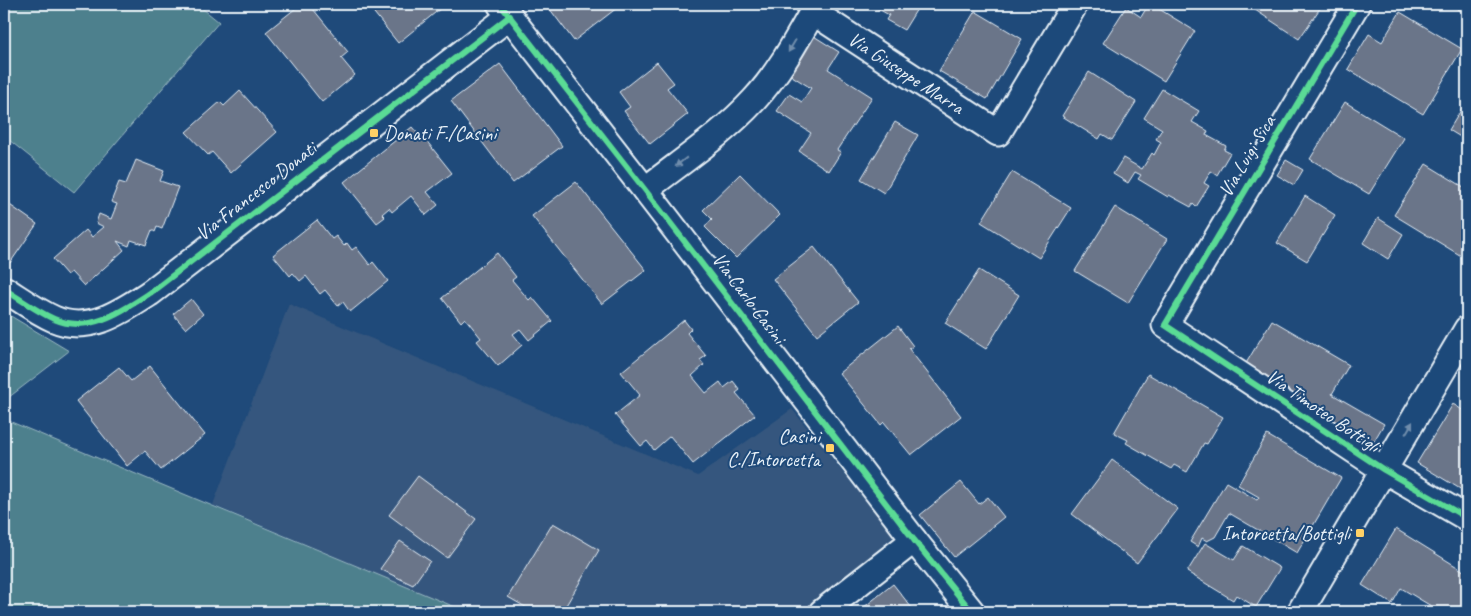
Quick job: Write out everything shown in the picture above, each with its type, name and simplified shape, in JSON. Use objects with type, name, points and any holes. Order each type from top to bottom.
[{"type":"street","name":"Via Giuseppe Marra","points":[[815,8],[998,133],[1075,4]]},
{"type":"street","name":"Via Luigi Sica","points":[[1165,325],[1357,4]]},
{"type":"street","points":[[646,190],[716,135],[754,100],[774,74],[815,8]]},
{"type":"street","name":"Via Carlo Casini","points":[[505,10],[646,190],[914,540],[972,612]]},
{"type":"street","name":"Via Francesco Donati","points":[[4,289],[46,315],[64,322],[83,323],[103,320],[126,309],[158,287],[505,10]]},
{"type":"street","name":"Via Timoteo Bottigli","points":[[1165,325],[1384,470],[1467,518]]},
{"type":"street","points":[[1300,612],[1467,329]]},
{"type":"street","points":[[822,612],[914,540]]},
{"type":"shaded area","points":[[289,304],[698,476],[792,409],[894,536],[802,612],[467,612],[213,505]]},
{"type":"green space","points":[[4,4],[197,4],[219,22],[74,192],[4,136]]},
{"type":"green space","points":[[4,312],[69,351],[4,401]]},
{"type":"green space","points":[[4,419],[467,612],[4,612]]},
{"type":"building","points":[[301,4],[309,4],[348,52],[341,58],[355,75],[322,102],[266,32]]},
{"type":"building","points":[[367,4],[437,4],[441,8],[398,43]]},
{"type":"building","points":[[546,4],[622,4],[574,41]]},
{"type":"building","points":[[874,4],[920,4],[904,30],[886,20],[889,15],[873,6]]},
{"type":"building","points":[[1149,4],[1195,31],[1164,81],[1103,43],[1126,7],[1141,17]]},
{"type":"building","points":[[1246,4],[1323,4],[1299,39]]},
{"type":"building","points":[[1448,4],[1467,4],[1467,14]]},
{"type":"building","points":[[975,11],[1022,39],[987,99],[939,71]]},
{"type":"building","points":[[1400,12],[1462,49],[1423,114],[1348,69],[1369,34],[1382,42]]},
{"type":"building","points":[[809,33],[839,52],[828,69],[872,97],[837,150],[841,152],[829,171],[799,151],[811,133],[777,111],[789,94],[802,102],[811,88],[784,71]]},
{"type":"building","points":[[657,62],[674,83],[667,88],[688,114],[650,144],[624,111],[630,107],[619,92]]},
{"type":"building","points":[[500,64],[562,146],[513,183],[451,101]]},
{"type":"building","points":[[1089,72],[1136,102],[1112,140],[1102,134],[1099,139],[1062,116]]},
{"type":"building","points":[[1162,89],[1199,111],[1192,122],[1208,131],[1206,135],[1226,146],[1224,150],[1230,153],[1217,175],[1211,171],[1204,183],[1209,186],[1196,207],[1193,204],[1191,207],[1169,195],[1168,197],[1138,179],[1141,175],[1135,172],[1128,183],[1113,174],[1123,158],[1142,169],[1152,153],[1154,155],[1161,142],[1156,139],[1162,129],[1144,118]]},
{"type":"building","points":[[240,91],[277,132],[231,173],[212,152],[208,155],[186,132],[220,102],[224,106]]},
{"type":"building","points":[[1467,100],[1467,141],[1449,130]]},
{"type":"building","points":[[1345,102],[1404,138],[1369,194],[1310,159]]},
{"type":"building","points":[[895,122],[918,135],[884,193],[861,179]]},
{"type":"building","points":[[412,127],[419,135],[421,134],[452,173],[427,192],[438,205],[426,215],[411,196],[392,212],[389,208],[382,214],[385,217],[377,223],[344,182]]},
{"type":"building","points":[[136,160],[164,171],[160,181],[178,187],[162,229],[157,227],[155,232],[152,230],[146,245],[131,240],[129,246],[117,241],[124,250],[84,286],[71,272],[67,275],[53,259],[86,230],[92,237],[104,227],[96,223],[99,214],[111,219],[117,204],[111,202],[119,182],[126,184]]},
{"type":"building","points":[[1286,160],[1303,170],[1294,185],[1277,175]]},
{"type":"building","points":[[1426,164],[1467,189],[1467,251],[1463,257],[1394,215]]},
{"type":"building","points":[[1012,172],[1071,208],[1039,258],[981,222]]},
{"type":"building","points":[[740,174],[780,215],[736,258],[705,227],[712,219],[703,210]]},
{"type":"building","points":[[576,182],[646,270],[602,304],[532,216]]},
{"type":"building","points":[[1305,196],[1335,215],[1307,261],[1277,243]]},
{"type":"building","points":[[4,201],[37,224],[10,263],[4,259]]},
{"type":"building","points":[[1115,207],[1167,239],[1128,303],[1075,271]]},
{"type":"building","points":[[1378,218],[1403,234],[1388,259],[1363,243]]},
{"type":"building","points":[[317,220],[332,239],[336,236],[344,246],[347,243],[352,250],[356,247],[370,265],[373,262],[388,281],[350,312],[343,302],[338,306],[325,290],[320,294],[306,276],[300,281],[293,273],[290,276],[273,255]]},
{"type":"building","points":[[814,247],[858,302],[817,335],[773,279]]},
{"type":"building","points":[[497,253],[516,277],[512,280],[529,300],[532,297],[552,321],[529,340],[520,329],[513,334],[522,345],[498,366],[477,341],[481,338],[465,318],[461,322],[442,298]]},
{"type":"building","points":[[979,270],[1019,295],[986,349],[945,323]]},
{"type":"building","points":[[191,299],[203,314],[186,329],[173,314]]},
{"type":"building","points":[[684,320],[691,329],[687,333],[706,356],[700,360],[704,365],[692,376],[706,393],[720,382],[724,388],[733,381],[740,390],[736,393],[755,415],[693,464],[670,436],[654,450],[647,441],[641,446],[615,415],[640,395],[621,372]]},
{"type":"building","points":[[1272,320],[1349,365],[1332,394],[1384,424],[1371,446],[1242,370]]},
{"type":"building","points":[[898,326],[913,346],[909,349],[961,416],[911,455],[884,422],[881,425],[839,373]]},
{"type":"building","points":[[150,366],[205,435],[161,470],[145,451],[127,466],[76,401],[119,367],[131,381]]},
{"type":"building","points":[[1148,374],[1223,417],[1207,444],[1204,443],[1187,472],[1174,465],[1171,469],[1126,443],[1128,440],[1114,433]]},
{"type":"building","points":[[1453,404],[1467,413],[1467,493],[1417,463]]},
{"type":"building","points":[[1267,435],[1341,478],[1297,553],[1229,513],[1215,537],[1207,541],[1202,538],[1198,547],[1190,542],[1226,482],[1257,500],[1259,497],[1238,485]]},
{"type":"building","points":[[1112,460],[1178,509],[1137,563],[1072,514]]},
{"type":"building","points":[[418,476],[476,519],[447,558],[389,515]]},
{"type":"building","points":[[961,482],[979,504],[988,497],[1004,517],[954,557],[920,515]]},
{"type":"building","points":[[553,523],[599,550],[562,612],[534,612],[508,597]]},
{"type":"building","points":[[1396,529],[1467,573],[1467,612],[1441,612],[1401,588],[1392,604],[1362,585]]},
{"type":"building","points":[[400,541],[430,561],[413,585],[380,569]]},
{"type":"building","points":[[1205,543],[1234,560],[1243,546],[1280,568],[1256,607],[1236,595],[1233,600],[1187,572]]},
{"type":"building","points":[[893,584],[915,612],[858,612]]},
{"type":"cycle path","points":[[500,4],[914,540],[972,612]]},
{"type":"cycle path","points":[[1357,4],[1165,325],[1384,470],[1467,518]]},
{"type":"cycle path","points":[[4,289],[41,312],[67,323],[80,324],[92,322],[116,314],[150,293],[510,16]]},
{"type":"place","name":"Donati F./Casini","points":[[374,133]]},
{"type":"place","name":"Casini C./Intorcetta","points":[[830,448]]},
{"type":"place","name":"Intorcetta/Bottigli","points":[[1360,533]]}]
